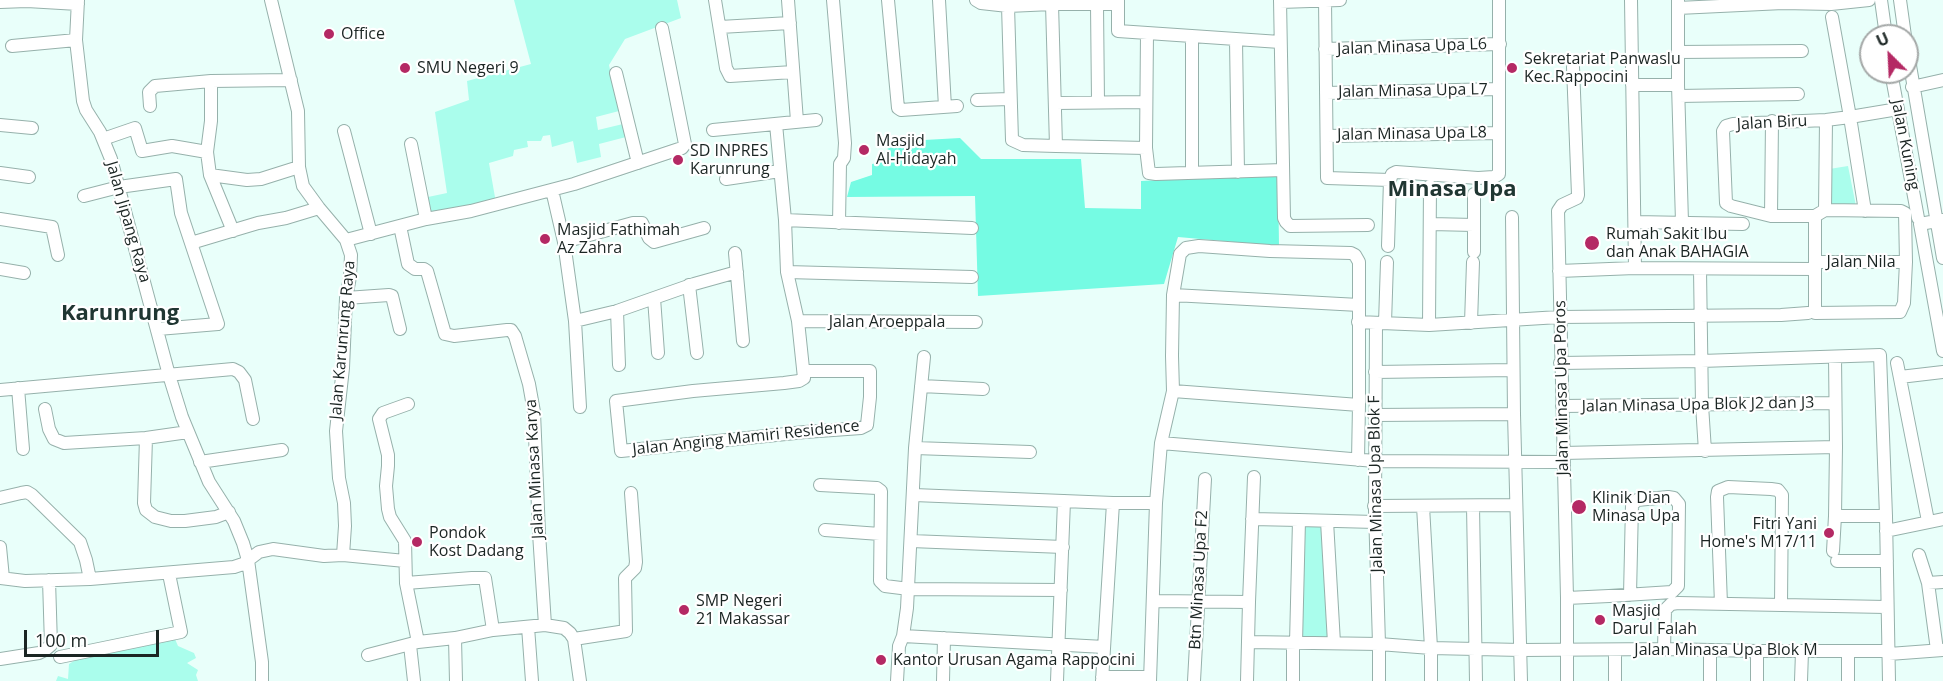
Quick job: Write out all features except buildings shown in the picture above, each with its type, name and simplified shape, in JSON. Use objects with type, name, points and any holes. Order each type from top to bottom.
[{"type":"street","name":"Jalan Karunrung Raya","points":[[271,0],[298,111],[299,167],[303,186],[346,240],[351,255],[336,431],[339,478],[344,503],[343,555]]},
{"type":"street","points":[[715,0],[726,68],[730,76],[793,72]]},
{"type":"street","points":[[788,0],[797,121]]},
{"type":"street","points":[[833,0],[845,143],[844,158],[840,164],[839,223]]},
{"type":"street","points":[[888,0],[898,108],[901,110],[951,106],[939,0]]},
{"type":"street","points":[[976,0],[981,3],[1008,6],[1118,2],[1118,31]]},
{"type":"street","points":[[1325,0],[1327,178],[1390,180]]},
{"type":"street","points":[[1340,0],[1280,1],[1284,218],[1288,224],[1368,225]]},
{"type":"street","points":[[1388,246],[1392,174],[1396,172],[1478,178],[1494,177],[1500,171],[1498,0]]},
{"type":"street","points":[[1631,0],[1635,268]]},
{"type":"street","points":[[1682,222],[1678,4],[1869,0]]},
{"type":"street","points":[[1881,0],[1884,24]]},
{"type":"street","points":[[1900,0],[1903,24]]},
{"type":"street","points":[[0,2],[78,2]]},
{"type":"street","name":"Jalan Jipang Raya","points":[[78,2],[76,40],[83,101],[111,159],[169,375],[188,432],[209,482],[239,531],[248,560],[262,662],[262,681]]},
{"type":"street","points":[[1052,4],[1056,146]]},
{"type":"street","points":[[1096,4],[1098,102]]},
{"type":"street","points":[[1008,6],[1012,140],[1019,145],[1146,148]]},
{"type":"street","points":[[1832,17],[1865,211]]},
{"type":"street","points":[[720,27],[790,23]]},
{"type":"street","points":[[346,240],[552,190],[679,150],[685,144],[662,28]]},
{"type":"street","points":[[1098,32],[1118,31],[1280,42]]},
{"type":"street","points":[[1147,33],[1146,148],[1149,173],[1283,170]]},
{"type":"street","points":[[1192,36],[1192,172]]},
{"type":"street","points":[[12,46],[76,40]]},
{"type":"street","points":[[1236,40],[1238,172]]},
{"type":"street","name":"Jalan Minasa Upa L6","points":[[1325,49],[1500,44]]},
{"type":"street","points":[[1678,52],[1802,51]]},
{"type":"street","name":"Jalan Minasa Upa Poros","points":[[1567,681],[1558,211],[1562,205],[1577,198],[1578,195],[1573,67]]},
{"type":"street","points":[[616,73],[638,163]]},
{"type":"street","points":[[150,106],[149,92],[154,86],[211,81],[291,80]]},
{"type":"street","points":[[1912,87],[1943,80]]},
{"type":"street","points":[[211,81],[211,121],[207,152],[210,175],[233,231]]},
{"type":"street","name":"Jalan Kuning","points":[[1893,84],[1915,220]]},
{"type":"street","points":[[1912,84],[1940,220],[1943,258]]},
{"type":"street","points":[[1632,85],[1679,90],[1798,94]]},
{"type":"street","name":"Jalan Minasa Upa L7","points":[[1326,93],[1499,89]]},
{"type":"street","points":[[977,100],[1010,99]]},
{"type":"street","points":[[1055,103],[1146,102]]},
{"type":"street","name":"Jalan Biru","points":[[1898,109],[1826,120],[1772,121],[1726,126],[1723,131],[1726,203],[1771,216],[1901,211],[1915,220]]},
{"type":"street","points":[[713,130],[816,120]]},
{"type":"street","points":[[1812,313],[1826,120]]},
{"type":"street","points":[[1771,216],[1772,121]]},
{"type":"street","points":[[776,124],[785,220],[787,272],[798,321],[804,374]]},
{"type":"street","points":[[0,125],[32,128]]},
{"type":"street","points":[[103,139],[135,128],[142,151],[172,146],[207,152]]},
{"type":"street","points":[[344,131],[371,234]]},
{"type":"street","name":"Jalan Minasa Upa L8","points":[[1326,136],[1498,133]]},
{"type":"street","points":[[411,144],[426,219]]},
{"type":"street","points":[[210,175],[247,180],[261,179],[299,167]]},
{"type":"street","points":[[726,179],[780,171]]},
{"type":"street","points":[[0,173],[29,177]]},
{"type":"street","points":[[84,196],[119,187],[176,179],[181,213],[218,324],[158,329]]},
{"type":"street","points":[[1429,324],[1430,186]]},
{"type":"street","points":[[552,190],[564,242],[575,321],[580,407]]},
{"type":"street","points":[[1471,323],[1474,257],[1470,225],[1474,194]]},
{"type":"street","points":[[191,243],[319,208]]},
{"type":"street","points":[[1512,217],[1513,370],[1521,681]]},
{"type":"street","points":[[0,219],[52,227],[58,255]]},
{"type":"street","points":[[785,220],[972,228]]},
{"type":"street","points":[[1915,220],[1940,220]]},
{"type":"street","points":[[1358,322],[1429,324],[1559,317],[1900,312],[1904,303],[1906,261],[1915,220]]},
{"type":"street","points":[[1915,220],[1943,351]]},
{"type":"street","points":[[1635,222],[1743,224]]},
{"type":"street","points":[[564,242],[633,223],[642,223],[654,242],[704,228]]},
{"type":"street","points":[[1431,224],[1470,225]]},
{"type":"street","name":"Jalan Minasa Karya","points":[[400,226],[408,264],[415,269],[424,268],[427,271],[445,334],[454,336],[511,330],[515,336],[529,384],[534,412],[545,625]]},
{"type":"street","points":[[1113,503],[1102,679],[1150,679],[1156,503],[1161,443],[1173,390],[1173,294],[1180,254],[1182,250],[1191,246],[1351,253],[1359,262],[1358,460]]},
{"type":"street","points":[[735,253],[743,341]]},
{"type":"street","name":"Jalan Nila","points":[[1559,271],[1635,268],[1700,270],[1906,261]]},
{"type":"street","name":"Jalan Minasa Upa Blok F","points":[[1379,681],[1374,415],[1375,372],[1387,262]]},
{"type":"street","points":[[0,269],[24,273]]},
{"type":"street","points":[[1700,270],[1702,405],[1706,451]]},
{"type":"street","points":[[575,321],[617,311],[689,285],[736,272]]},
{"type":"street","points":[[787,272],[972,277]]},
{"type":"street","points":[[689,285],[697,353]]},
{"type":"street","points":[[1173,294],[1359,305]]},
{"type":"street","points":[[346,298],[392,296],[400,329]]},
{"type":"street","points":[[654,298],[658,353]]},
{"type":"street","points":[[617,311],[619,365]]},
{"type":"street","name":"Jalan Aroeppala","points":[[798,321],[976,322]]},
{"type":"street","points":[[1560,363],[1880,355],[1889,681]]},
{"type":"street","points":[[897,681],[898,655],[903,636],[909,589],[915,448],[924,357]]},
{"type":"street","points":[[1834,357],[1835,556],[1887,561]]},
{"type":"street","points":[[1898,363],[1928,521]]},
{"type":"street","points":[[0,390],[233,369],[239,372],[245,380],[253,419]]},
{"type":"street","points":[[1375,372],[1513,370]]},
{"type":"street","name":"Jalan Anging Mamiri Residence","points":[[870,371],[868,423],[864,428],[621,451],[616,401],[784,383],[804,374],[870,371]]},
{"type":"street","points":[[1900,377],[1943,372]]},
{"type":"street","points":[[921,386],[983,388]]},
{"type":"street","points":[[18,388],[23,449]]},
{"type":"street","points":[[1173,390],[1359,405]]},
{"type":"street","name":"Jalan Minasa Upa Blok J2 dan J3","points":[[1562,406],[1835,403]]},
{"type":"street","points":[[408,404],[383,413],[379,419],[387,454],[388,508],[390,517],[405,541],[406,583],[414,644],[414,681]]},
{"type":"street","points":[[45,410],[49,429],[54,439],[64,443],[146,438],[188,432]]},
{"type":"street","points":[[1374,415],[1514,414]]},
{"type":"street","points":[[146,438],[144,503],[150,514],[163,519],[185,521],[216,517],[229,512]]},
{"type":"street","points":[[1161,443],[1375,461],[1515,462],[1706,451],[1836,447]]},
{"type":"street","points":[[915,448],[1030,452]]},
{"type":"street","points":[[200,462],[282,450]]},
{"type":"street","points":[[1247,681],[1254,477]]},
{"type":"street","name":"Btn Minasa Upa F2","points":[[1194,681],[1205,479]]},
{"type":"street","points":[[820,485],[880,489],[882,495],[880,583],[886,587],[1061,590]]},
{"type":"street","points":[[1721,604],[1717,497],[1718,491],[1728,487],[1778,490],[1782,495],[1781,604]]},
{"type":"street","points":[[0,498],[27,492],[32,495],[80,542],[90,579]]},
{"type":"street","points":[[574,639],[627,631],[625,578],[635,568],[636,562],[631,493]]},
{"type":"street","points":[[914,495],[1156,503]]},
{"type":"street","points":[[1567,598],[1630,595],[1672,592],[1678,586],[1678,504],[1674,498],[1637,500],[1632,505],[1630,595]]},
{"type":"street","points":[[1057,681],[1064,501]]},
{"type":"street","points":[[1374,506],[1516,505]]},
{"type":"street","points":[[1423,506],[1431,681]]},
{"type":"street","points":[[1473,506],[1476,681]]},
{"type":"street","points":[[1835,516],[1886,516]]},
{"type":"street","points":[[1252,519],[1375,522]]},
{"type":"street","points":[[1886,531],[1943,519]]},
{"type":"street","points":[[1293,681],[1299,520]]},
{"type":"street","points":[[1327,521],[1334,642]]},
{"type":"street","points":[[825,530],[880,534]]},
{"type":"street","points":[[911,541],[1063,547]]},
{"type":"street","points":[[0,547],[2,578],[25,581],[169,574],[234,567],[243,564],[259,552],[273,549],[324,556],[343,555],[405,561]]},
{"type":"street","points":[[1919,555],[1928,583],[1940,646]]},
{"type":"street","points":[[60,657],[181,632],[169,574]]},
{"type":"street","points":[[406,583],[485,578],[493,630]]},
{"type":"street","points":[[0,659],[39,652],[51,645],[49,580]]},
{"type":"street","points":[[1928,583],[1943,582]]},
{"type":"street","points":[[1154,601],[1249,602]]},
{"type":"street","points":[[1664,649],[1665,610],[1671,604],[1886,606]]},
{"type":"street","points":[[368,655],[493,630],[545,625],[564,628],[574,639],[580,681]]},
{"type":"street","points":[[528,627],[532,681]]},
{"type":"street","points":[[903,636],[1104,647]]},
{"type":"street","points":[[455,638],[456,681]]},
{"type":"street","points":[[943,681],[944,638]]},
{"type":"street","points":[[1248,642],[1334,642],[1431,648],[1568,650]]},
{"type":"street","name":"Jalan Minasa Upa Blok M","points":[[1568,650],[1664,649],[1802,652],[1887,651],[1940,646]]},
{"type":"street","points":[[1615,650],[1615,681]]},
{"type":"street","points":[[1710,650],[1710,681]]},
{"type":"street","points":[[1757,651],[1757,681]]},
{"type":"street","points":[[1848,651],[1848,681]]},
{"type":"street","points":[[1801,681],[1802,652]]},
{"type":"shaded area","points":[[514,0],[677,0],[681,18],[625,39],[609,65],[619,111],[596,117],[598,130],[623,124],[626,137],[599,144],[601,157],[577,163],[573,141],[552,147],[550,135],[543,136],[541,141],[527,141],[528,147],[514,150],[513,156],[489,163],[496,203],[431,218],[428,197],[447,193],[435,112],[469,100],[467,81],[531,64]]},
{"type":"shaded area","points":[[960,138],[981,159],[1081,159],[1085,208],[1141,209],[1141,181],[1278,174],[1279,246],[1178,237],[1164,284],[978,296],[975,196],[847,197],[851,182],[872,175],[872,164],[887,161],[888,142]]},
{"type":"shaded area","points":[[1848,166],[1856,206],[1822,207],[1823,170]]},
{"type":"shaded area","points":[[1295,527],[1323,527],[1331,640],[1292,640]]},
{"type":"shaded area","points":[[175,639],[178,646],[194,653],[196,658],[187,663],[198,670],[196,675],[198,681],[56,681],[58,676],[68,679],[69,664],[77,659]]},
{"type":"place","name":"Office","points":[[329,34]]},
{"type":"place","name":"SMU Negeri 9","points":[[405,68]]},
{"type":"place","name":"Sekretariat Panwaslu Kec.Rappocini","points":[[1512,68]]},
{"type":"place","name":"Masjid Al-Hidayah","points":[[864,150]]},
{"type":"place","name":"SD INPRES Karunrung","points":[[678,160]]},
{"type":"place","name":"Masjid Fathimah Az Zahra","points":[[545,239]]},
{"type":"place","name":"Rumah Sakit Ibu dan Anak BAHAGIA","points":[[1592,243]]},
{"type":"place","name":"Klinik Dian Minasa Upa","points":[[1579,507]]},
{"type":"place","name":"Fitri Yani Home's M17/11","points":[[1829,533]]},
{"type":"place","name":"Pondok Kost Dadang","points":[[417,542]]},
{"type":"place","name":"SMP Negeri 21 Makassar","points":[[684,610]]},
{"type":"place","name":"Masjid Darul Falah","points":[[1600,620]]},
{"type":"place","name":"Kantor Urusan Agama Rappocini","points":[[881,660]]},
{"type":"district","name":"Minasa Upa","points":[[1452,190]]},
{"type":"district","name":"Karunrung","points":[[120,314]]}]
